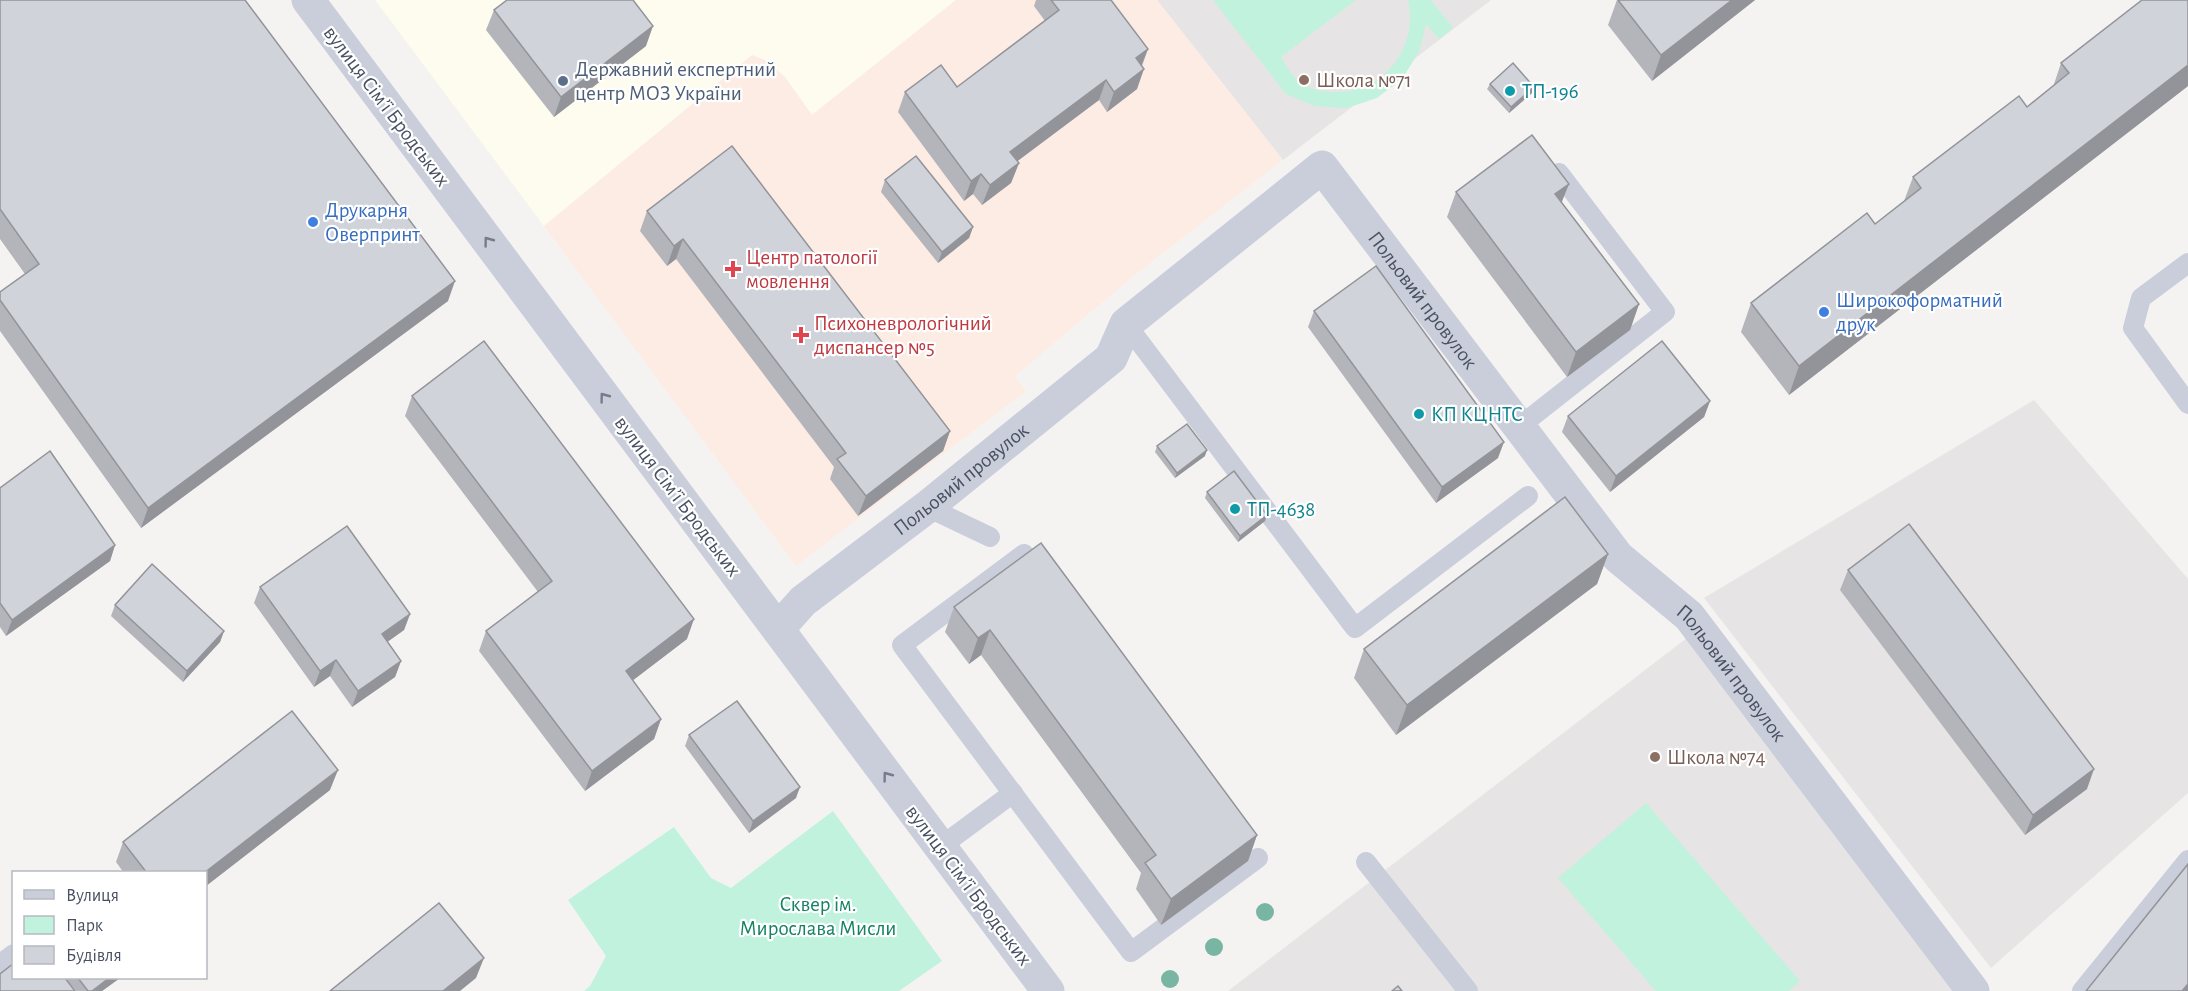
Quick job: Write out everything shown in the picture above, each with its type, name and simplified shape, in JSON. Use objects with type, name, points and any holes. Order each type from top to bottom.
[{"type":"street","name":"вулиця Сімʼї Бродських","points":[[308,0],[1048,991]]},
{"type":"street","name":"Польовий провулок","points":[[778,629],[803,601],[927,507],[1111,358],[1126,324],[1322,167],[1618,557],[1689,616],[1973,991]]},
{"type":"lane","points":[[1520,426],[1665,312],[1559,173]]},
{"type":"lane","points":[[2188,264],[2141,298],[2133,328],[2188,404]]},
{"type":"lane","points":[[1126,324],[1355,627],[1528,496]]},
{"type":"lane","points":[[927,507],[990,537]]},
{"type":"lane","points":[[1024,554],[902,645],[1131,952],[1258,858]]},
{"type":"lane","points":[[940,847],[1013,793]]},
{"type":"lane","points":[[2082,991],[2188,860]]},
{"type":"lane","points":[[1366,862],[1468,991]]},
{"type":"shaded area","points":[[375,0],[956,0],[812,115],[784,77],[751,56],[544,226]]},
{"type":"shaded area","points":[[956,0],[1157,0],[1283,160],[1136,274],[1015,376],[1026,391],[796,566],[544,226],[752,55],[767,61],[785,77],[812,115]]},
{"type":"shaded area","name":"Школа №71","points":[[1157,0],[1491,0],[1283,160]]},
{"type":"shaded area","points":[[2034,400],[2188,579],[2188,793],[1991,968],[1704,598]]},
{"type":"shaded area","name":"Школа №74","points":[[1688,637],[1953,991],[1228,991]]},
{"type":"green space","points":[[1213,0],[1356,0],[1281,57],[1298,81],[1313,89],[1327,92],[1354,90],[1369,84],[1383,75],[1394,63],[1403,49],[1408,34],[1410,17],[1408,0],[1431,0],[1453,28],[1439,39],[1426,24],[1419,52],[1402,79],[1377,98],[1347,108],[1315,106],[1286,94]]},
{"type":"green space","points":[[1646,803],[1800,981],[1789,991],[1656,991],[1558,878]]},
{"type":"green space","name":"Сквер ім. Мирослава Мисли","points":[[833,811],[942,961],[899,991],[584,991],[590,986],[606,956],[568,900],[674,827],[711,878],[731,888]]},
{"type":"building","points":[[0,0],[245,0],[455,281],[148,508],[0,300],[0,292],[39,264],[0,209]]},
{"type":"building","name":"Державний експертний центр МОЗ України","points":[[507,0],[633,0],[653,26],[561,97],[494,10]]},
{"type":"building","points":[[1051,0],[1111,0],[1148,49],[1136,58],[1144,69],[1114,92],[1106,80],[1010,152],[1019,163],[990,185],[981,174],[971,181],[905,92],[941,65],[957,87],[1059,10]]},
{"type":"building","points":[[1618,0],[1732,0],[1661,55]]},
{"type":"building","points":[[2142,0],[2188,0],[2188,65],[1799,366],[1751,303],[1867,213],[1875,224],[1921,188],[1913,177],[2019,96],[2027,107],[2069,73],[2061,63]]},
{"type":"building","name":"ТП-196","points":[[1513,63],[1534,87],[1511,107],[1490,84]]},
{"type":"building","points":[[1532,135],[1569,184],[1555,194],[1639,304],[1576,352],[1456,192]]},
{"type":"building","points":[[732,146],[950,431],[866,496],[837,459],[846,453],[683,239],[674,246],[647,211]]},
{"type":"building","points":[[916,156],[973,227],[942,252],[885,180]]},
{"type":"building","name":"КП КЦНТС","points":[[1376,266],[1504,442],[1442,487],[1314,311]]},
{"type":"building","points":[[484,341],[694,619],[626,671],[661,719],[592,771],[486,631],[552,581],[412,396]]},
{"type":"building","points":[[1662,341],[1710,401],[1616,476],[1568,416]]},
{"type":"building","points":[[1187,424],[1207,450],[1177,473],[1157,446]]},
{"type":"building","points":[[50,451],[115,545],[12,620],[0,603],[0,488]]},
{"type":"building","name":"ТП-4638","points":[[1234,471],[1267,515],[1240,536],[1207,492]]},
{"type":"building","points":[[1565,497],[1608,554],[1407,705],[1364,649]]},
{"type":"building","points":[[1909,524],[2094,769],[2033,815],[1848,570]]},
{"type":"building","points":[[347,526],[410,614],[382,634],[401,661],[358,691],[336,660],[320,671],[260,587]]},
{"type":"building","points":[[1041,543],[1257,835],[1171,899],[1145,863],[1156,855],[990,630],[978,638],[954,607]]},
{"type":"building","points":[[152,564],[224,631],[187,671],[115,605]]},
{"type":"building","points":[[737,701],[800,787],[753,821],[689,735]]},
{"type":"building","points":[[292,711],[338,770],[207,871],[145,871],[123,842]]},
{"type":"building","points":[[2188,864],[2188,984],[2182,991],[2086,991]]},
{"type":"building","points":[[439,903],[484,958],[443,991],[330,991]]},
{"type":"building","points":[[12,965],[12,979],[66,979],[75,991],[0,991],[0,974]]},
{"type":"building","points":[[79,979],[108,979],[92,991],[88,991]]},
{"type":"building","points":[[1398,986],[1402,991],[1392,991]]},
{"type":"place","name":"Школа №71","points":[[1304,80]]},
{"type":"place","name":"Державний експертний центр МОЗ України","points":[[563,81]]},
{"type":"place","name":"ТП-196","points":[[1510,91]]},
{"type":"place","name":"Друкарня Оверпринт","points":[[313,222]]},
{"type":"place","name":"Центр патології мовлення","points":[[733,269]]},
{"type":"place","name":"Широкоформатний друк","points":[[1824,312]]},
{"type":"place","name":"Психоневрологічний диспансер №5","points":[[801,335]]},
{"type":"place","name":"КП КЦНТС","points":[[1419,414]]},
{"type":"place","name":"ТП-4638","points":[[1235,509]]},
{"type":"place","name":"Школа №74","points":[[1655,757]]}]
